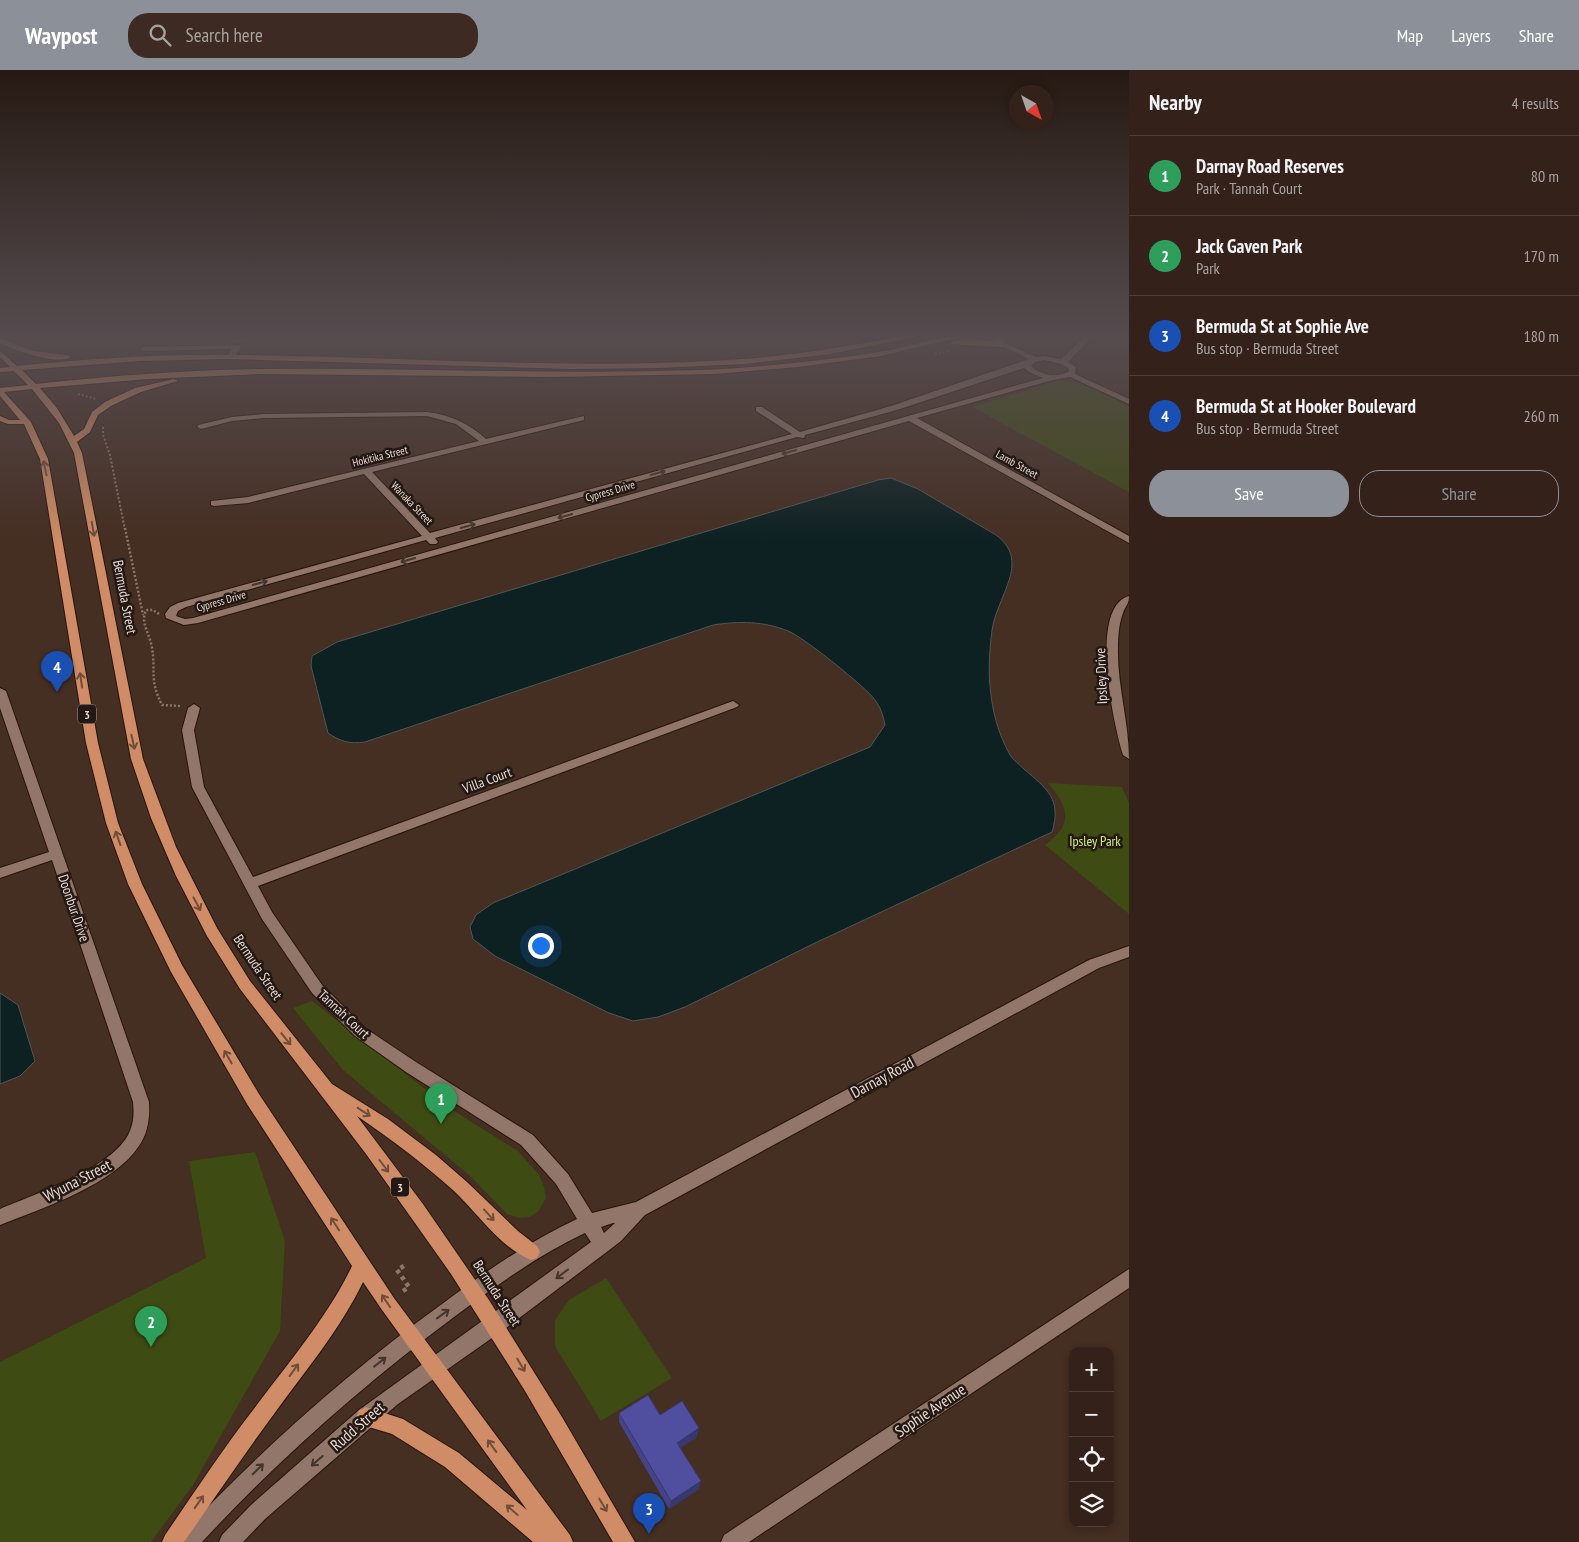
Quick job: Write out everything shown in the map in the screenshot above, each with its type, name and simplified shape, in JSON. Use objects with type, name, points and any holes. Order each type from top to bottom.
[{"type":"main road","name":"3","points":[[11,405],[26,422],[37,441],[44,459],[100,781],[123,854],[150,916],[176,968],[253,1099],[362,1265],[433,1367],[563,1542]]},
{"type":"main road","name":"Bermuda Street","points":[[50,405],[57,412],[73,441],[84,481],[137,759],[147,794],[174,860],[222,948],[260,1006],[323,1085],[420,1214],[474,1291],[625,1542]]},
{"type":"main road","points":[[73,441],[87,430],[95,414],[108,405]]},
{"type":"main road","points":[[0,418],[8,422],[26,422]]},
{"type":"main road","points":[[323,1085],[397,1133],[425,1155],[461,1186],[512,1239],[531,1252]]},
{"type":"main road","points":[[172,1542],[246,1435],[329,1324],[347,1296],[362,1265]]},
{"type":"main road","points":[[366,1417],[396,1426],[452,1460],[548,1542]]},
{"type":"street","name":"Cypress Drive","points":[[904,405],[182,605],[174,609],[170,614],[171,618],[184,622],[194,621],[957,405]]},
{"type":"street","name":"Lamb Street","points":[[894,408],[1129,540]]},
{"type":"street","points":[[759,410],[815,445]]},
{"type":"street","points":[[201,427],[232,419],[264,416],[427,414],[459,421],[485,442]]},
{"type":"street","name":"Hokitika Street","points":[[214,503],[248,500],[580,418]]},
{"type":"street","name":"Wanaka Street","points":[[366,471],[442,550]]},
{"type":"street","name":"Ipsley Drive","points":[[1129,599],[1118,612],[1114,676],[1117,708],[1129,754]]},
{"type":"street","name":"Doonbur Drive","points":[[0,691],[141,1102],[142,1114],[139,1127]]},
{"type":"street","name":"Villa Court","points":[[252,883],[733,705]]},
{"type":"street","name":"Tannah Court","points":[[194,708],[188,730],[198,787],[252,883],[267,915],[317,989],[360,1032],[527,1140],[562,1179],[602,1245]]},
{"type":"street","points":[[0,873],[56,854]]},
{"type":"street","name":"Darnay Road","points":[[412,1337],[531,1252],[588,1223],[639,1209],[1094,964],[1129,951]]},
{"type":"street","name":"Wyuna Street","points":[[0,1217],[82,1181],[114,1162],[134,1140],[139,1127]]},
{"type":"street","name":"Darnay Road","points":[[495,1324],[615,1235],[639,1209]]},
{"type":"street","name":"Sophie Avenue","points":[[731,1542],[1129,1278]]},
{"type":"street","name":"Rudd Street","points":[[228,1542],[258,1512],[366,1417],[495,1324]]},
{"type":"street","points":[[188,1542],[271,1456],[318,1413],[412,1337]]},
{"type":"path","points":[[103,426],[103,435],[110,455],[144,626],[154,654],[154,685],[162,705],[194,708]]},
{"type":"path","points":[[143,615],[146,610],[153,610],[171,618]]},
{"type":"path","points":[[404,1266],[397,1270],[409,1287],[404,1291]]},
{"type":"green space","points":[[980,405],[1124,405],[1129,407],[1129,492],[972,407]]},
{"type":"green space","name":"Ipsley Park","points":[[1048,783],[1122,787],[1129,803],[1129,914],[1045,845],[1060,830],[1065,816],[1061,801]]},
{"type":"green space","points":[[312,1001],[451,1109],[518,1151],[539,1175],[544,1187],[546,1198],[538,1212],[529,1217],[520,1218],[507,1214],[469,1175],[343,1070],[293,1008]]},
{"type":"green space","points":[[255,1152],[285,1241],[280,1331],[193,1485],[151,1542],[0,1542],[0,1362],[206,1258],[189,1161]]},
{"type":"green space","points":[[606,1278],[672,1378],[601,1421],[555,1346],[555,1320],[569,1300]]},
{"type":"shaded area","points":[[891,478],[918,489],[996,535],[1006,545],[1011,555],[1010,577],[992,631],[989,664],[991,695],[999,730],[1010,755],[1046,789],[1054,803],[1055,821],[1052,832],[815,943],[685,1007],[658,1017],[633,1021],[609,1013],[495,956],[473,939],[470,927],[476,915],[493,903],[870,747],[885,725],[879,706],[870,694],[848,674],[820,652],[788,631],[770,625],[733,623],[713,625],[365,742],[355,743],[341,740],[328,733],[311,666],[312,656],[337,642],[878,480]]},
{"type":"shaded area","points":[[0,993],[18,1005],[35,1061],[20,1076],[0,1084]]},
{"type":"building","points":[[648,1395],[660,1415],[682,1401],[699,1428],[677,1443],[701,1481],[671,1501],[619,1413]]},
{"type":"place","name":"Bermuda St at Hooker Boulevard","points":[[57,692]]},
{"type":"place","name":"Darnay Road Reserves","points":[[441,1124]]},
{"type":"place","name":"Jack Gaven Park","points":[[151,1347]]},
{"type":"place","name":"Bermuda St at Sophie Ave","points":[[649,1534]]}]
